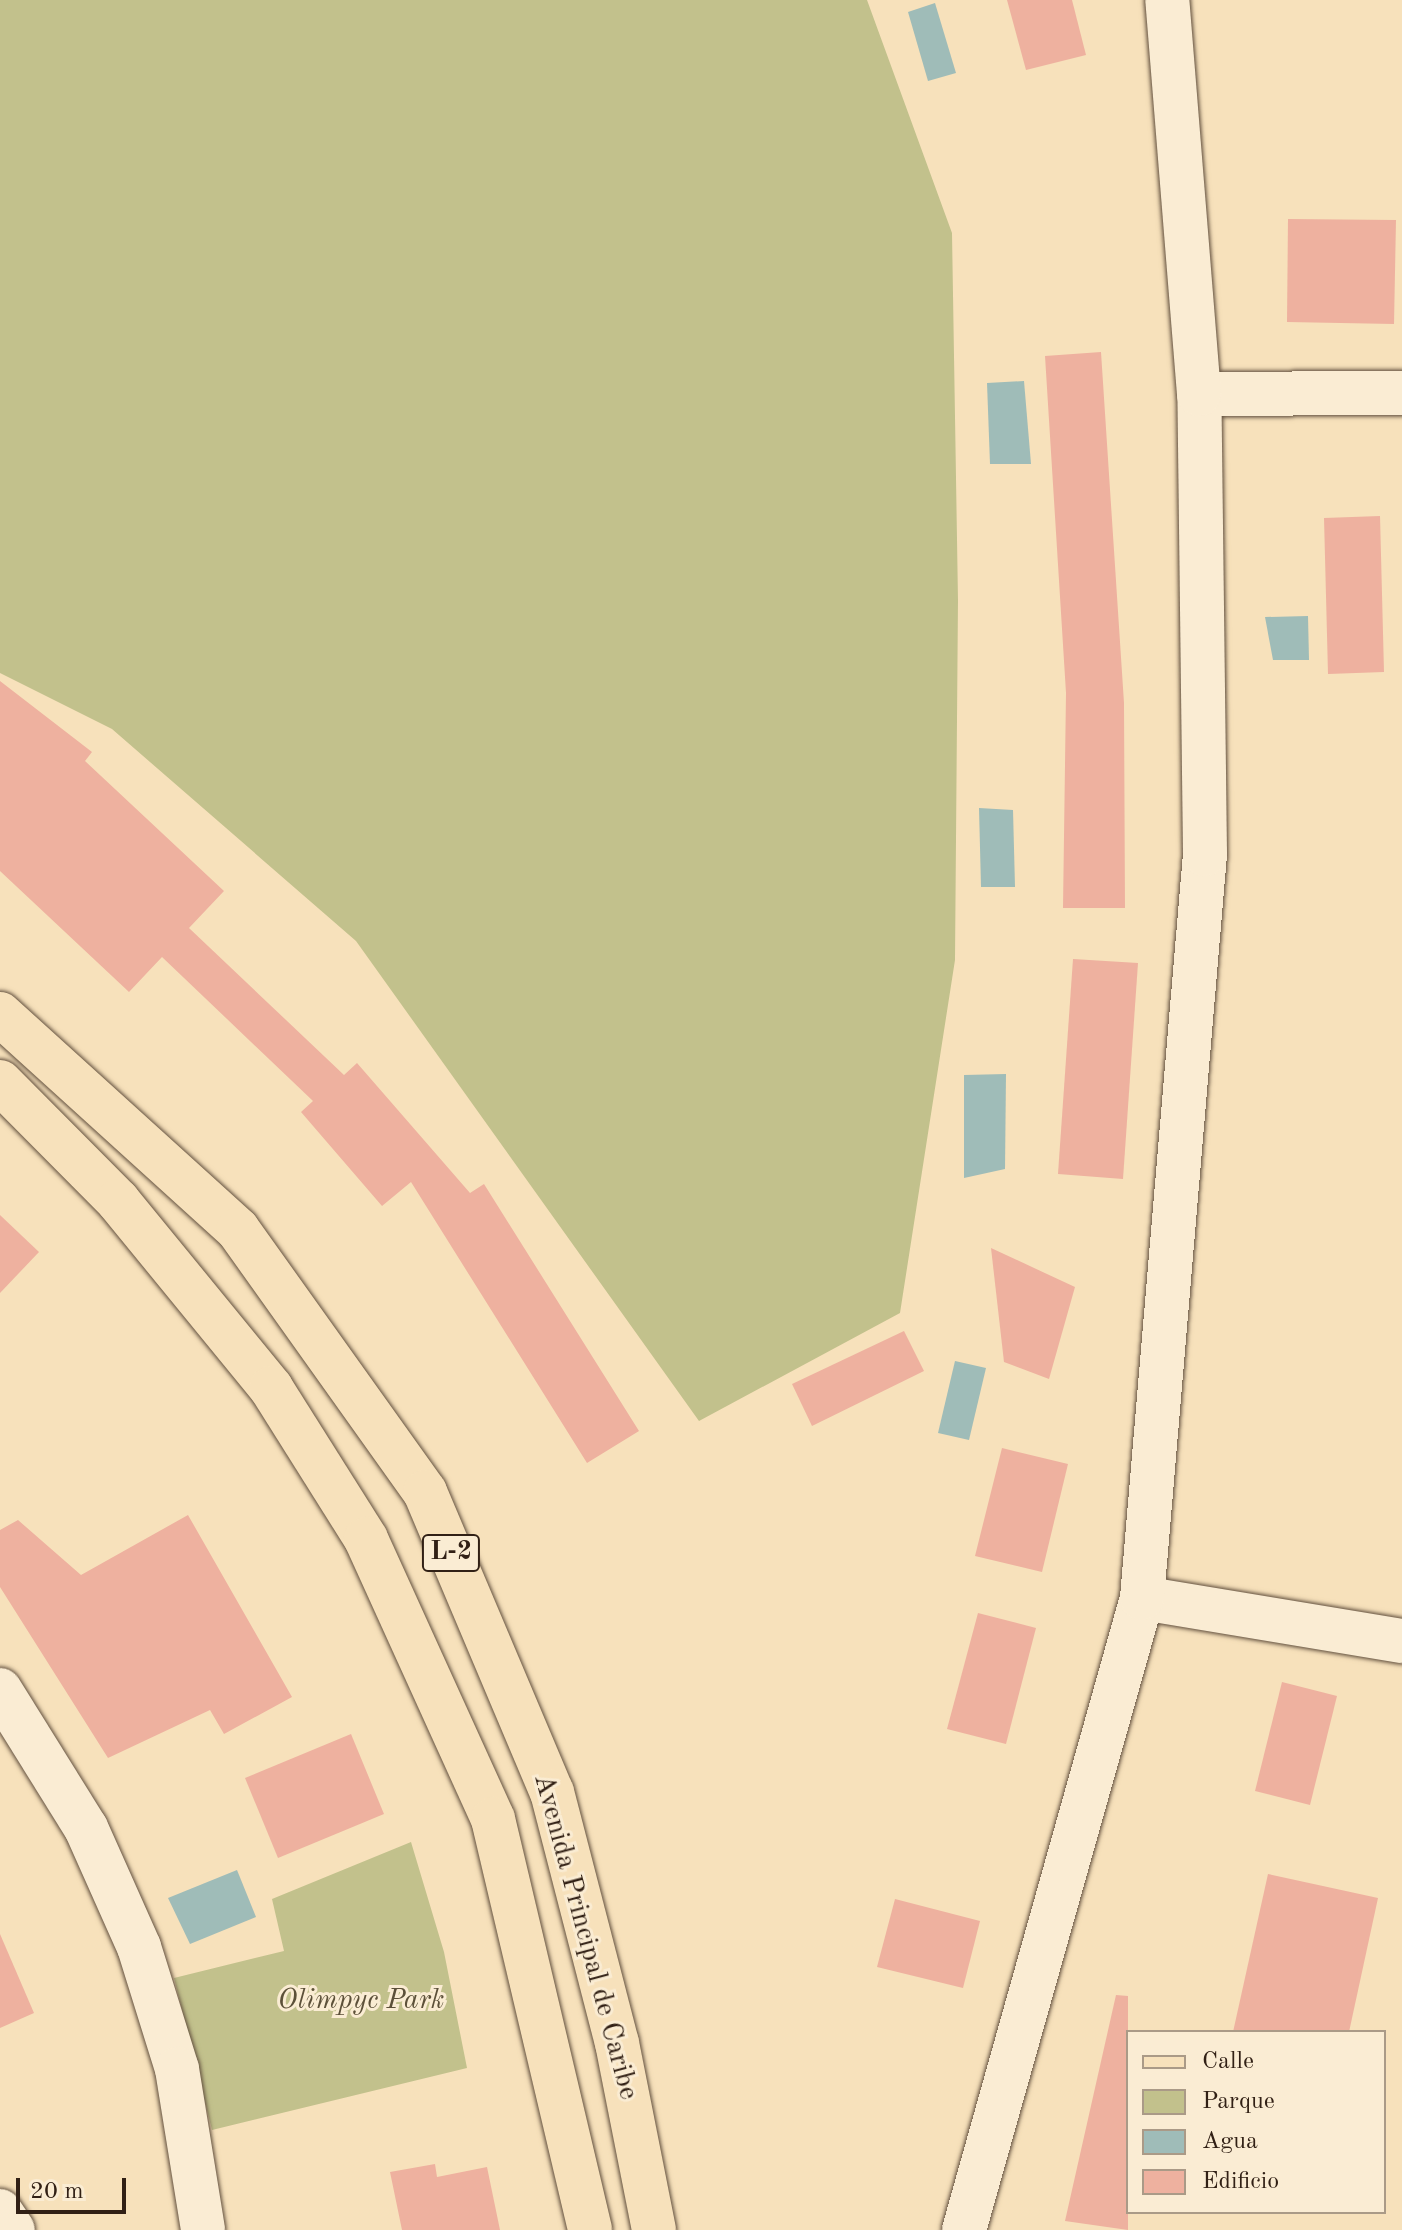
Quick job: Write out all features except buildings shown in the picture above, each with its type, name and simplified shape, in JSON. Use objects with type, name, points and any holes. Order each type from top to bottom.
[{"type":"main road","name":"Avenida Principal de Caribe","points":[[0,1014],[238,1230],[425,1492],[552,1792],[617,2043],[654,2230]]},
{"type":"main road","name":"Avenida Principal de Caribe","points":[[0,1082],[118,1201],[271,1388],[366,1539],[493,1819],[590,2230]]},
{"type":"street","points":[[964,2230],[1142,1598],[1205,854],[1199,394],[1167,0]]},
{"type":"street","points":[[1199,394],[1402,393]]},
{"type":"street","points":[[1142,1598],[1402,1641]]},
{"type":"street","points":[[0,1690],[86,1828],[139,1947],[177,2069],[203,2230]]},
{"type":"street","points":[[0,2211],[13,2230]]},
{"type":"green space","points":[[0,0],[867,0],[952,233],[958,600],[955,960],[900,1313],[699,1421],[356,941],[112,729],[0,673]]},
{"type":"green space","name":"Olimpyc Park","points":[[411,1842],[444,1952],[467,2068],[212,2130],[174,1978],[284,1951],[272,1899]]},
{"type":"water","points":[[935,3],[956,73],[928,81],[908,12]]},
{"type":"water","points":[[1024,381],[1031,464],[990,464],[987,383]]},
{"type":"water","points":[[1308,616],[1309,660],[1273,660],[1265,617]]},
{"type":"water","points":[[979,808],[1013,810],[1015,887],[981,887]]},
{"type":"water","points":[[1006,1074],[1005,1169],[964,1178],[964,1075]]},
{"type":"water","points":[[955,1361],[986,1368],[969,1440],[938,1433]]},
{"type":"water","points":[[237,1870],[256,1917],[190,1944],[168,1898]]}]
